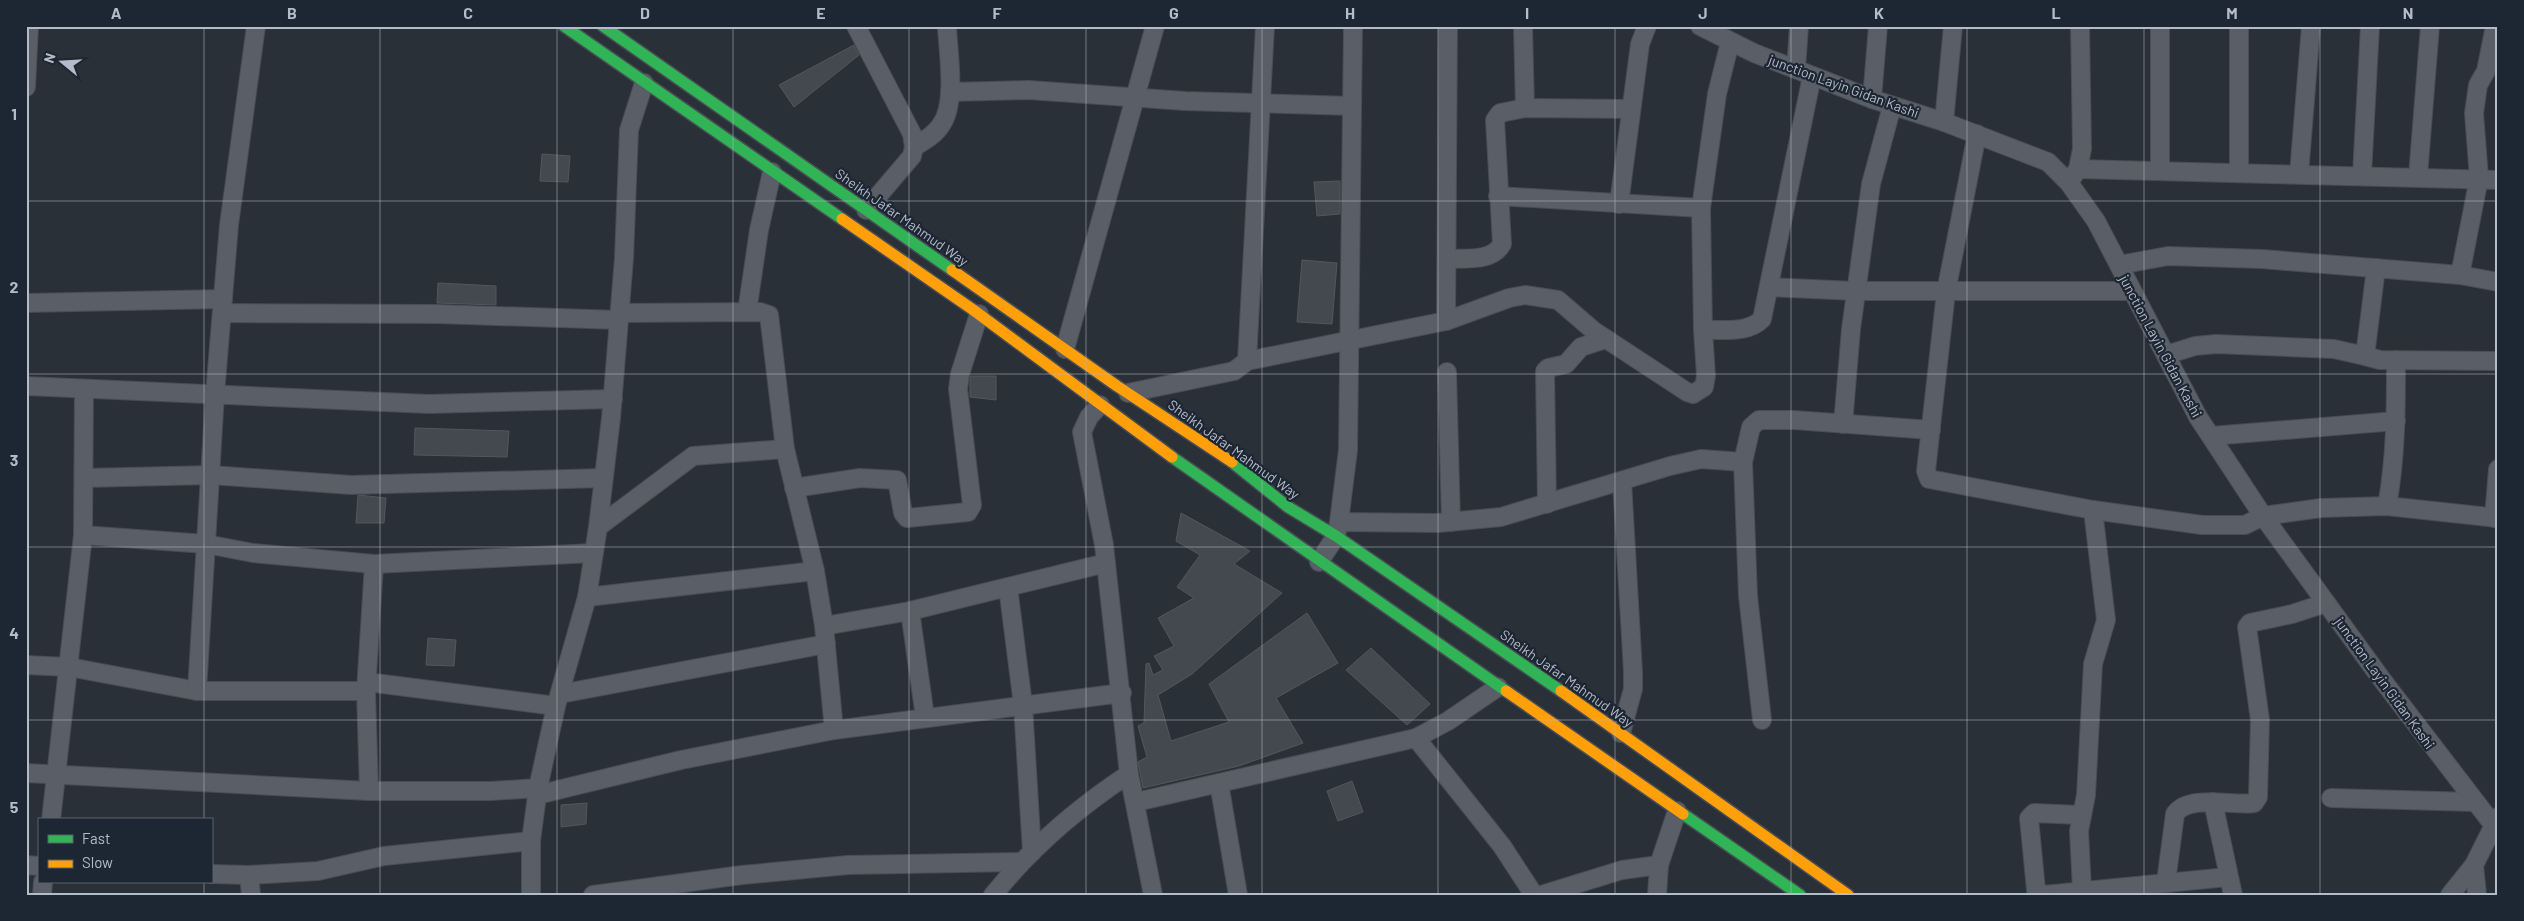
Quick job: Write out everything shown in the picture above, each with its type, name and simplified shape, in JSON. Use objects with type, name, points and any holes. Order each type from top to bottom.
[{"type":"main road","points":[[564,26],[979,314],[1100,405],[1319,562],[1800,895]]},
{"type":"main road","name":"Sheikh Jafar Mahmud Way","points":[[611,29],[1128,393],[1236,465],[1288,507],[1338,529],[1848,895]]},
{"type":"street","points":[[27,79],[29,26]]},
{"type":"street","points":[[197,691],[215,394],[229,225],[256,26]]},
{"type":"street","points":[[856,26],[912,134],[914,146],[912,156],[866,210]]},
{"type":"street","points":[[914,146],[929,138],[941,126],[946,117],[950,92],[947,26]]},
{"type":"street","points":[[1065,349],[1078,308],[1154,26]]},
{"type":"street","points":[[1247,361],[1259,104],[1265,26]]},
{"type":"street","points":[[1319,562],[1338,529],[1348,450],[1353,26]]},
{"type":"street","points":[[1446,321],[1448,26]]},
{"type":"street","points":[[1523,26],[1525,108]]},
{"type":"street","points":[[1619,204],[1640,44],[1647,26]]},
{"type":"street","name":"junction Layin Gidan Kashi","points":[[1700,26],[1730,42],[1804,73],[1872,99],[1977,134],[2048,162],[2074,176],[2132,291],[2210,436],[2263,516],[2326,603],[2474,802],[2496,825]]},
{"type":"street","points":[[1703,330],[1756,326],[1762,319],[1769,287],[1804,73],[1799,26]]},
{"type":"street","points":[[1872,99],[1878,26]]},
{"type":"street","points":[[1944,122],[1953,26]]},
{"type":"street","points":[[2080,26],[2082,150],[2074,176],[2160,171],[2418,176],[2498,180]]},
{"type":"street","points":[[2160,26],[2160,171]]},
{"type":"street","points":[[2239,26],[2239,173]]},
{"type":"street","points":[[2299,174],[2311,26]]},
{"type":"street","points":[[2362,175],[2370,26]]},
{"type":"street","points":[[2418,176],[2430,26]]},
{"type":"street","points":[[2460,275],[2479,178],[2474,113],[2478,85],[2486,71],[2495,26]]},
{"type":"street","points":[[1128,393],[1234,371],[1247,361],[1446,321],[1509,298],[1534,296],[1558,300],[1606,339],[1693,394],[1704,387],[1706,376],[1703,330],[1701,208],[1717,94],[1730,42]]},
{"type":"street","points":[[531,895],[531,840],[538,792],[558,700],[587,597],[598,527],[613,399],[629,130],[644,83]]},
{"type":"street","points":[[950,92],[1030,90],[1259,104],[1352,106]]},
{"type":"street","points":[[1843,424],[1856,291],[1874,169],[1892,106]]},
{"type":"street","points":[[1447,259],[1490,256],[1497,253],[1502,244],[1495,120],[1500,113],[1525,108],[1631,109]]},
{"type":"street","points":[[1977,134],[1946,292],[1926,471],[1929,479],[2093,510],[2202,524],[2245,524],[2263,516],[2321,508],[2387,506],[2496,518],[2498,469]]},
{"type":"street","points":[[747,312],[760,230],[772,172]]},
{"type":"street","points":[[1498,196],[1701,208]]},
{"type":"street","points":[[2119,265],[2151,258],[2183,256],[2262,259],[2460,275],[2498,282]]},
{"type":"street","points":[[2365,356],[2376,268]]},
{"type":"street","points":[[1769,287],[1856,291],[1946,292],[2132,291]]},
{"type":"street","points":[[26,303],[222,306],[438,314],[619,317],[760,312],[769,316],[772,323],[785,449],[816,571],[824,626],[834,730]]},
{"type":"street","points":[[794,488],[860,478],[897,480],[903,513],[907,518],[968,512],[972,506],[958,389],[960,374],[979,314]]},
{"type":"street","points":[[1547,504],[1545,371],[1548,368],[1566,364],[1581,346],[1606,339]]},
{"type":"street","points":[[2166,355],[2195,346],[2216,344],[2334,350],[2380,360],[2498,361]]},
{"type":"street","points":[[2387,506],[2392,479],[2396,421],[2396,360]]},
{"type":"street","points":[[1447,372],[1452,522]]},
{"type":"street","points":[[26,386],[429,404],[613,399]]},
{"type":"street","points":[[51,818],[58,775],[83,535],[84,389]]},
{"type":"street","points":[[1100,405],[1089,417],[1082,432],[1106,563],[1122,693],[1129,774],[1154,895]]},
{"type":"street","points":[[1762,720],[1748,596],[1743,462],[1751,427],[1759,420],[1930,430]]},
{"type":"street","points":[[2210,436],[2396,421]]},
{"type":"street","points":[[598,527],[693,456],[785,449]]},
{"type":"street","points":[[1338,529],[1502,517],[1653,470],[1701,459],[1743,462]]},
{"type":"street","points":[[84,478],[211,476],[351,485],[603,478]]},
{"type":"street","points":[[1621,733],[1633,688],[1622,481]]},
{"type":"street","points":[[2082,890],[2081,815],[2086,795],[2093,664],[2106,620],[2093,510]]},
{"type":"street","points":[[83,535],[206,544],[253,553],[374,564],[593,553]]},
{"type":"street","points":[[824,626],[910,611],[1106,563]]},
{"type":"street","points":[[368,791],[366,687],[374,564]]},
{"type":"street","points":[[587,597],[816,571]]},
{"type":"street","points":[[1008,587],[1023,705],[1026,857]]},
{"type":"street","points":[[2166,882],[2175,814],[2186,804],[2214,802],[2248,804],[2254,803],[2258,797],[2260,720],[2247,627],[2250,623],[2292,614],[2326,603]]},
{"type":"street","points":[[910,611],[925,717]]},
{"type":"street","points":[[26,664],[69,667],[197,691],[366,687],[558,700],[826,644]]},
{"type":"street","points":[[1136,802],[1416,738],[1448,721],[1498,687]]},
{"type":"street","points":[[26,773],[368,791],[491,790],[538,792],[681,760],[834,730],[1122,693]]},
{"type":"street","points":[[1416,738],[1502,846],[1534,895]]},
{"type":"street","points":[[993,895],[1026,857],[1078,809],[1129,774]]},
{"type":"street","points":[[1219,783],[1238,895]]},
{"type":"street","points":[[2331,798],[2474,802]]},
{"type":"street","points":[[2214,802],[2233,895]]},
{"type":"street","points":[[1657,895],[1659,865],[1677,811]]},
{"type":"street","points":[[2081,815],[2034,813],[2029,818],[2036,890],[2044,895],[2228,877]]},
{"type":"street","points":[[2450,895],[2474,865],[2496,825]]},
{"type":"street","points":[[212,874],[249,875],[318,871],[384,856],[531,840]]},
{"type":"street","points":[[593,895],[742,875],[848,865],[1026,857]]},
{"type":"street","points":[[1541,895],[1622,870],[1659,865]]},
{"type":"street","points":[[2474,865],[2477,895]]},
{"type":"street","points":[[249,875],[251,895]]},
{"type":"building","points":[[854,45],[859,55],[794,107],[779,85]]},
{"type":"building","points":[[542,154],[570,156],[568,182],[540,181]]},
{"type":"building","points":[[1340,181],[1340,214],[1317,216],[1314,182]]},
{"type":"building","points":[[1302,260],[1337,263],[1332,324],[1297,322]]},
{"type":"building","points":[[438,283],[496,286],[496,305],[437,303]]},
{"type":"building","points":[[970,376],[996,376],[996,400],[970,397]]},
{"type":"building","points":[[415,428],[509,431],[507,457],[414,455]]},
{"type":"building","points":[[358,495],[386,498],[384,523],[356,523]]},
{"type":"building","points":[[1181,513],[1250,551],[1234,564],[1282,593],[1192,674],[1158,695],[1171,741],[1229,722],[1209,684],[1307,613],[1338,663],[1276,698],[1303,743],[1239,766],[1143,788],[1138,762],[1147,757],[1138,726],[1144,723],[1146,664],[1149,663],[1153,675],[1163,670],[1154,656],[1174,646],[1158,618],[1194,598],[1177,587],[1200,555],[1176,541]]},
{"type":"building","points":[[428,638],[456,640],[454,666],[426,665]]},
{"type":"building","points":[[1371,648],[1430,704],[1407,725],[1346,670]]},
{"type":"building","points":[[1352,781],[1363,812],[1338,821],[1327,791]]},
{"type":"building","points":[[587,803],[586,824],[561,827],[561,805]]},
{"type":"traffic: fast","points":[[564,26],[842,219]]},
{"type":"traffic: fast","points":[[603,26],[952,270]]},
{"type":"traffic: fast","points":[[1172,457],[1506,691]]},
{"type":"traffic: fast","points":[[1232,462],[1288,507],[1336,536],[1561,691]]},
{"type":"traffic: fast","points":[[1683,814],[1800,895]]},
{"type":"traffic: slow","points":[[842,219],[972,309],[1172,457]]},
{"type":"traffic: slow","points":[[952,270],[1117,386],[1232,462]]},
{"type":"traffic: slow","points":[[1506,691],[1683,814]]},
{"type":"traffic: slow","points":[[1561,691],[1848,895]]}]
